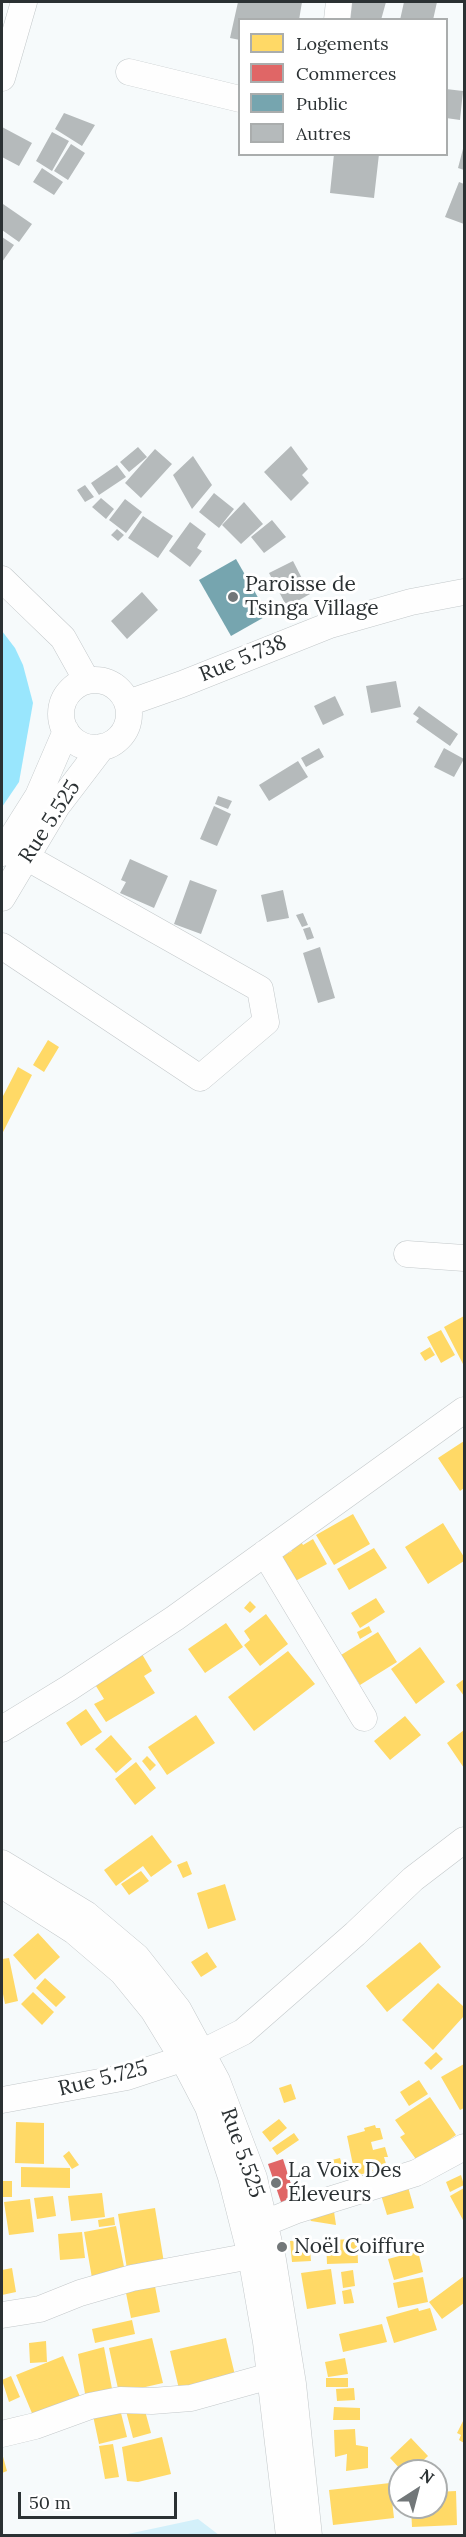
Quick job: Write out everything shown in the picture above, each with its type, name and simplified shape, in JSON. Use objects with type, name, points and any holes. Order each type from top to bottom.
[{"type":"street","points":[[2,78],[24,2]]},
{"type":"street","points":[[337,18],[339,2]]},
{"type":"street","points":[[129,72],[238,99]]},
{"type":"street","points":[[2,579],[63,638],[87,681]]},
{"type":"street","name":"Rue 5.738","points":[[128,703],[330,625],[411,602],[465,592]]},
{"type":"street","points":[[87,681],[107,682],[123,694],[128,703],[128,725],[114,742],[102,747],[81,745],[66,731],[61,711],[64,700],[70,691],[87,681]]},
{"type":"street","name":"Rue 5.525","points":[[2,898],[14,855],[66,731]]},
{"type":"street","name":"Rue 5.525","points":[[14,855],[57,806],[102,747]]},
{"type":"street","points":[[2,946],[200,1077],[266,1022],[260,989],[14,855]]},
{"type":"street","points":[[407,1254],[465,1258]]},
{"type":"street","points":[[2,1729],[122,1654],[465,1410]]},
{"type":"street","points":[[265,1553],[364,1718]]},
{"type":"street","name":"Rue 5.725","points":[[2,2100],[127,2077],[193,2056],[243,2032],[355,1934],[413,1879],[465,1840]]},
{"type":"street","name":"Rue 5.525","points":[[2,1863],[86,1914],[137,1957],[178,2009],[218,2136],[251,2256],[270,2376],[289,2535]]},
{"type":"street","name":"Rue 5.525","points":[[2,1885],[74,1931],[122,1972],[193,2056],[244,2151],[254,2178],[265,2223],[288,2352],[309,2535]]},
{"type":"street","points":[[265,2223],[297,2210],[416,2173],[465,2147]]},
{"type":"street","points":[[2,2315],[40,2309],[80,2293],[132,2278],[251,2256]]},
{"type":"street","points":[[2,2434],[35,2426],[90,2406],[120,2400],[152,2401],[191,2398],[270,2376]]},
{"type":"shaded area","points":[[2,631],[15,648],[23,665],[33,703],[19,782],[2,807]]},
{"type":"shaded area","points":[[198,2519],[219,2535],[123,2535]]},
{"type":"building: Logements","points":[[48,1040],[59,1047],[44,1072],[33,1065]]},
{"type":"building: Logements","points":[[18,1067],[32,1075],[2,1134],[2,1098]]},
{"type":"building: Logements","points":[[464,1316],[464,1366],[444,1327]]},
{"type":"building: Logements","points":[[441,1330],[455,1355],[441,1363],[427,1337]]},
{"type":"building: Logements","points":[[430,1347],[435,1355],[425,1361],[420,1353]]},
{"type":"building: Logements","points":[[464,1441],[464,1488],[460,1491],[438,1458]]},
{"type":"building: Logements","points":[[353,1514],[370,1544],[334,1565],[316,1535]]},
{"type":"building: Logements","points":[[443,1523],[464,1557],[464,1561],[428,1584],[405,1547]]},
{"type":"building: Logements","points":[[299,1538],[303,1545],[313,1539],[327,1564],[288,1585],[279,1558],[292,1551],[288,1544]]},
{"type":"building: Logements","points":[[374,1548],[387,1568],[349,1590],[337,1569]]},
{"type":"building: Logements","points":[[376,1598],[385,1612],[360,1628],[351,1613]]},
{"type":"building: Logements","points":[[250,1601],[256,1607],[250,1613],[244,1608]]},
{"type":"building: Logements","points":[[266,1614],[288,1644],[260,1666],[244,1645],[250,1640],[244,1631]]},
{"type":"building: Logements","points":[[226,1623],[243,1647],[205,1673],[188,1649]]},
{"type":"building: Logements","points":[[369,1626],[372,1632],[360,1639],[357,1632]]},
{"type":"building: Logements","points":[[378,1632],[397,1662],[360,1685],[341,1655]]},
{"type":"building: Logements","points":[[420,1647],[445,1682],[416,1704],[391,1669]]},
{"type":"building: Logements","points":[[139,1649],[152,1671],[144,1676],[155,1693],[106,1722],[94,1704],[104,1699],[91,1678]]},
{"type":"building: Logements","points":[[288,1651],[315,1684],[254,1731],[228,1697]]},
{"type":"building: Logements","points":[[464,1679],[464,1696],[456,1685]]},
{"type":"building: Logements","points":[[86,1709],[102,1732],[81,1746],[66,1723]]},
{"type":"building: Logements","points":[[196,1715],[215,1743],[167,1775],[148,1747]]},
{"type":"building: Logements","points":[[405,1716],[421,1735],[390,1760],[374,1741]]},
{"type":"building: Logements","points":[[464,1730],[464,1768],[447,1743]]},
{"type":"building: Logements","points":[[111,1735],[132,1759],[116,1773],[95,1749]]},
{"type":"building: Logements","points":[[147,1756],[156,1765],[150,1771],[142,1761]]},
{"type":"building: Logements","points":[[136,1762],[156,1788],[135,1805],[115,1779]]},
{"type":"building: Logements","points":[[152,1835],[172,1862],[151,1877],[143,1866],[116,1886],[104,1870]]},
{"type":"building: Logements","points":[[187,1861],[192,1874],[183,1878],[177,1865]]},
{"type":"building: Logements","points":[[141,1871],[149,1881],[129,1895],[121,1884]]},
{"type":"building: Logements","points":[[225,1884],[236,1920],[208,1929],[197,1893]]},
{"type":"building: Logements","points":[[38,1933],[60,1957],[35,1980],[13,1955]]},
{"type":"building: Logements","points":[[420,1942],[441,1967],[387,2012],[366,1986]]},
{"type":"building: Logements","points":[[207,1952],[217,1967],[201,1977],[191,1962]]},
{"type":"building: Logements","points":[[9,1958],[18,2001],[5,2004],[2,1989],[2,1959]]},
{"type":"building: Logements","points":[[45,1978],[66,1997],[56,2007],[36,1988]]},
{"type":"building: Logements","points":[[438,1983],[464,2007],[464,2016],[433,2050],[402,2020]]},
{"type":"building: Logements","points":[[33,1992],[54,2012],[42,2025],[21,2004]]},
{"type":"building: Logements","points":[[436,2052],[443,2059],[431,2070],[424,2063]]},
{"type":"building: Logements","points":[[464,2064],[464,2108],[460,2110],[441,2077]]},
{"type":"building: Logements","points":[[419,2080],[428,2094],[409,2106],[400,2092]]},
{"type":"building: Logements","points":[[291,2084],[296,2099],[284,2103],[279,2088]]},
{"type":"building: Logements","points":[[430,2097],[456,2135],[418,2162],[400,2137],[405,2134],[395,2120]]},
{"type":"building: Logements","points":[[279,2119],[287,2128],[270,2142],[262,2132]]},
{"type":"building: Logements","points":[[16,2122],[44,2123],[44,2164],[15,2163]]},
{"type":"building: Logements","points":[[375,2125],[376,2128],[380,2128],[383,2139],[371,2142],[373,2150],[385,2147],[388,2157],[384,2157],[386,2164],[371,2167],[373,2171],[359,2175],[356,2164],[353,2165],[347,2136],[365,2131],[364,2128]]},
{"type":"building: Logements","points":[[294,2133],[299,2140],[277,2155],[272,2148]]},
{"type":"building: Logements","points":[[69,2151],[79,2165],[72,2169],[63,2156]]},
{"type":"building: Logements","points":[[340,2158],[342,2165],[335,2167],[332,2160]]},
{"type":"building: Logements","points":[[21,2167],[70,2168],[70,2188],[21,2187]]},
{"type":"building: Logements","points":[[461,2175],[464,2185],[450,2192],[446,2182]]},
{"type":"building: Logements","points":[[2,2181],[12,2181],[12,2197],[2,2197]]},
{"type":"building: Logements","points":[[408,2187],[414,2208],[387,2215],[381,2195]]},
{"type":"building: Logements","points":[[464,2188],[464,2219],[463,2220],[450,2196]]},
{"type":"building: Logements","points":[[102,2193],[105,2217],[71,2221],[68,2196]]},
{"type":"building: Logements","points":[[53,2196],[56,2216],[37,2219],[34,2198]]},
{"type":"building: Logements","points":[[30,2199],[34,2232],[9,2235],[4,2202]]},
{"type":"building: Logements","points":[[333,2205],[336,2225],[311,2221],[302,2209]]},
{"type":"building: Logements","points":[[155,2208],[165,2269],[128,2275],[118,2214]]},
{"type":"building: Logements","points":[[114,2217],[115,2225],[99,2227],[98,2220]]},
{"type":"building: Logements","points":[[116,2226],[125,2272],[92,2278],[84,2232]]},
{"type":"building: Logements","points":[[82,2232],[85,2258],[60,2260],[58,2234]]},
{"type":"building: Logements","points":[[309,2239],[311,2261],[292,2262],[290,2241]]},
{"type":"building: Logements","points":[[357,2239],[358,2263],[327,2264],[326,2240]]},
{"type":"building: Logements","points":[[418,2251],[423,2272],[394,2280],[388,2259]]},
{"type":"building: Logements","points":[[12,2268],[16,2292],[2,2295],[2,2270]]},
{"type":"building: Logements","points":[[331,2269],[336,2304],[307,2309],[301,2273]]},
{"type":"building: Logements","points":[[353,2270],[355,2286],[343,2288],[341,2272]]},
{"type":"building: Logements","points":[[153,2276],[160,2312],[131,2318],[124,2283]]},
{"type":"building: Logements","points":[[464,2276],[464,2303],[442,2319],[429,2302]]},
{"type":"building: Logements","points":[[423,2277],[428,2302],[398,2308],[393,2283]]},
{"type":"building: Logements","points":[[351,2289],[354,2303],[344,2304],[342,2291]]},
{"type":"building: Logements","points":[[418,2308],[419,2311],[430,2308],[437,2330],[394,2343],[386,2317]]},
{"type":"building: Logements","points":[[132,2320],[135,2334],[95,2343],[92,2329]]},
{"type":"building: Logements","points":[[382,2324],[387,2342],[343,2352],[339,2334]]},
{"type":"building: Logements","points":[[152,2338],[163,2383],[119,2393],[109,2348]]},
{"type":"building: Logements","points":[[226,2338],[235,2375],[179,2389],[170,2351]]},
{"type":"building: Logements","points":[[46,2341],[47,2362],[30,2363],[29,2343]]},
{"type":"building: Logements","points":[[104,2347],[113,2394],[86,2399],[78,2354]]},
{"type":"building: Logements","points":[[63,2356],[81,2399],[34,2418],[16,2375]]},
{"type":"building: Logements","points":[[345,2358],[348,2374],[328,2377],[325,2362]]},
{"type":"building: Logements","points":[[11,2376],[20,2397],[9,2402],[2,2380]]},
{"type":"building: Logements","points":[[326,2378],[348,2378],[348,2387],[326,2387]]},
{"type":"building: Logements","points":[[354,2388],[355,2400],[337,2401],[336,2389]]},
{"type":"building: Logements","points":[[119,2405],[127,2437],[99,2444],[92,2411]]},
{"type":"building: Logements","points":[[144,2407],[151,2433],[133,2438],[126,2411]]},
{"type":"building: Logements","points":[[334,2407],[360,2408],[360,2420],[333,2420]]},
{"type":"building: Logements","points":[[464,2419],[464,2443],[459,2440],[461,2435],[457,2433]]},
{"type":"building: Logements","points":[[355,2429],[356,2445],[368,2447],[368,2468],[346,2471],[347,2454],[335,2457],[334,2430]]},
{"type":"building: Logements","points":[[162,2437],[171,2474],[138,2482],[127,2481],[122,2447]]},
{"type":"building: Logements","points":[[411,2438],[428,2456],[425,2459],[390,2458]]},
{"type":"building: Logements","points":[[113,2444],[119,2477],[105,2479],[99,2446]]},
{"type":"building: Logements","points":[[2,2453],[7,2471],[2,2473]]},
{"type":"building: Logements","points":[[388,2483],[388,2519],[333,2525],[329,2490]]},
{"type":"building: Logements","points":[[448,2491],[456,2491],[457,2525],[412,2527],[412,2519],[448,2519]]},
{"type":"building: Commerces","points":[[283,2159],[296,2200],[282,2205],[268,2164]]},
{"type":"building: Public","name":"Paroisse de Tsinga Village","points":[[236,559],[268,615],[231,636],[199,580]]},
{"type":"building: Autres","points":[[238,2],[302,2],[299,18],[238,18],[238,40],[230,38]]},
{"type":"building: Autres","points":[[347,2],[386,2],[382,18],[343,18]]},
{"type":"building: Autres","points":[[404,2],[437,2],[433,18],[400,18]]},
{"type":"building: Autres","points":[[448,89],[463,91],[460,120],[448,118]]},
{"type":"building: Autres","points":[[64,113],[95,125],[82,146],[55,129]]},
{"type":"building: Autres","points":[[2,127],[32,143],[19,166],[2,157]]},
{"type":"building: Autres","points":[[52,132],[69,141],[52,171],[36,161]]},
{"type":"building: Autres","points":[[71,144],[85,153],[68,180],[54,171]]},
{"type":"building: Autres","points":[[464,145],[464,170],[458,168]]},
{"type":"building: Autres","points":[[334,156],[379,156],[374,198],[330,193]]},
{"type":"building: Autres","points":[[42,168],[63,182],[54,195],[33,182]]},
{"type":"building: Autres","points":[[459,182],[464,184],[464,224],[445,217]]},
{"type":"building: Autres","points":[[3,204],[32,224],[19,242],[2,230]]},
{"type":"building: Autres","points":[[2,237],[14,245],[2,262]]},
{"type":"building: Autres","points":[[291,446],[308,469],[302,475],[309,483],[291,501],[264,472]]},
{"type":"building: Autres","points":[[138,447],[147,457],[129,472],[120,462]]},
{"type":"building: Autres","points":[[155,449],[172,464],[141,498],[125,483]]},
{"type":"building: Autres","points":[[193,456],[212,485],[192,509],[173,475]]},
{"type":"building: Autres","points":[[117,465],[126,477],[99,495],[91,483]]},
{"type":"building: Autres","points":[[85,485],[94,497],[85,502],[77,490]]},
{"type":"building: Autres","points":[[214,493],[234,509],[219,528],[199,512]]},
{"type":"building: Autres","points":[[101,498],[114,509],[106,519],[92,507]]},
{"type":"building: Autres","points":[[125,499],[142,512],[126,533],[109,520]]},
{"type":"building: Autres","points":[[244,502],[263,524],[241,544],[222,525]]},
{"type":"building: Autres","points":[[143,516],[173,536],[158,558],[128,538]]},
{"type":"building: Autres","points":[[272,520],[286,537],[264,553],[251,537]]},
{"type":"building: Autres","points":[[190,522],[206,534],[197,548],[202,551],[190,567],[169,551]]},
{"type":"building: Autres","points":[[117,529],[124,535],[118,541],[111,535]]},
{"type":"building: Autres","points":[[293,561],[310,594],[287,607],[269,573]]},
{"type":"building: Autres","points":[[142,592],[158,610],[127,639],[111,621]]},
{"type":"building: Autres","points":[[396,681],[401,707],[371,713],[366,686]]},
{"type":"building: Autres","points":[[335,696],[344,715],[323,725],[314,706]]},
{"type":"building: Autres","points":[[419,706],[458,734],[450,746],[416,722],[419,718],[413,714]]},
{"type":"building: Autres","points":[[319,748],[324,757],[306,767],[301,758]]},
{"type":"building: Autres","points":[[444,748],[464,759],[454,777],[434,767]]},
{"type":"building: Autres","points":[[298,761],[308,777],[269,801],[259,785]]},
{"type":"building: Autres","points":[[218,796],[232,801],[228,809],[215,804]]},
{"type":"building: Autres","points":[[214,806],[231,814],[217,846],[200,839]]},
{"type":"building: Autres","points":[[130,859],[168,876],[154,908],[120,893],[126,882],[121,880]]},
{"type":"building: Autres","points":[[190,880],[217,890],[201,934],[174,924]]},
{"type":"building: Autres","points":[[283,890],[289,918],[267,922],[261,895]]},
{"type":"building: Autres","points":[[303,913],[308,925],[302,927],[296,915]]},
{"type":"building: Autres","points":[[310,927],[314,938],[307,940],[303,929]]},
{"type":"building: Autres","points":[[320,947],[335,998],[318,1003],[303,953]]},
{"type":"place","name":"Paroisse de Tsinga Village","points":[[233,597]]},
{"type":"place","name":"La Voix Des Éleveurs","points":[[276,2183]]},
{"type":"place","name":"Noël Coiffure","points":[[282,2247]]}]
